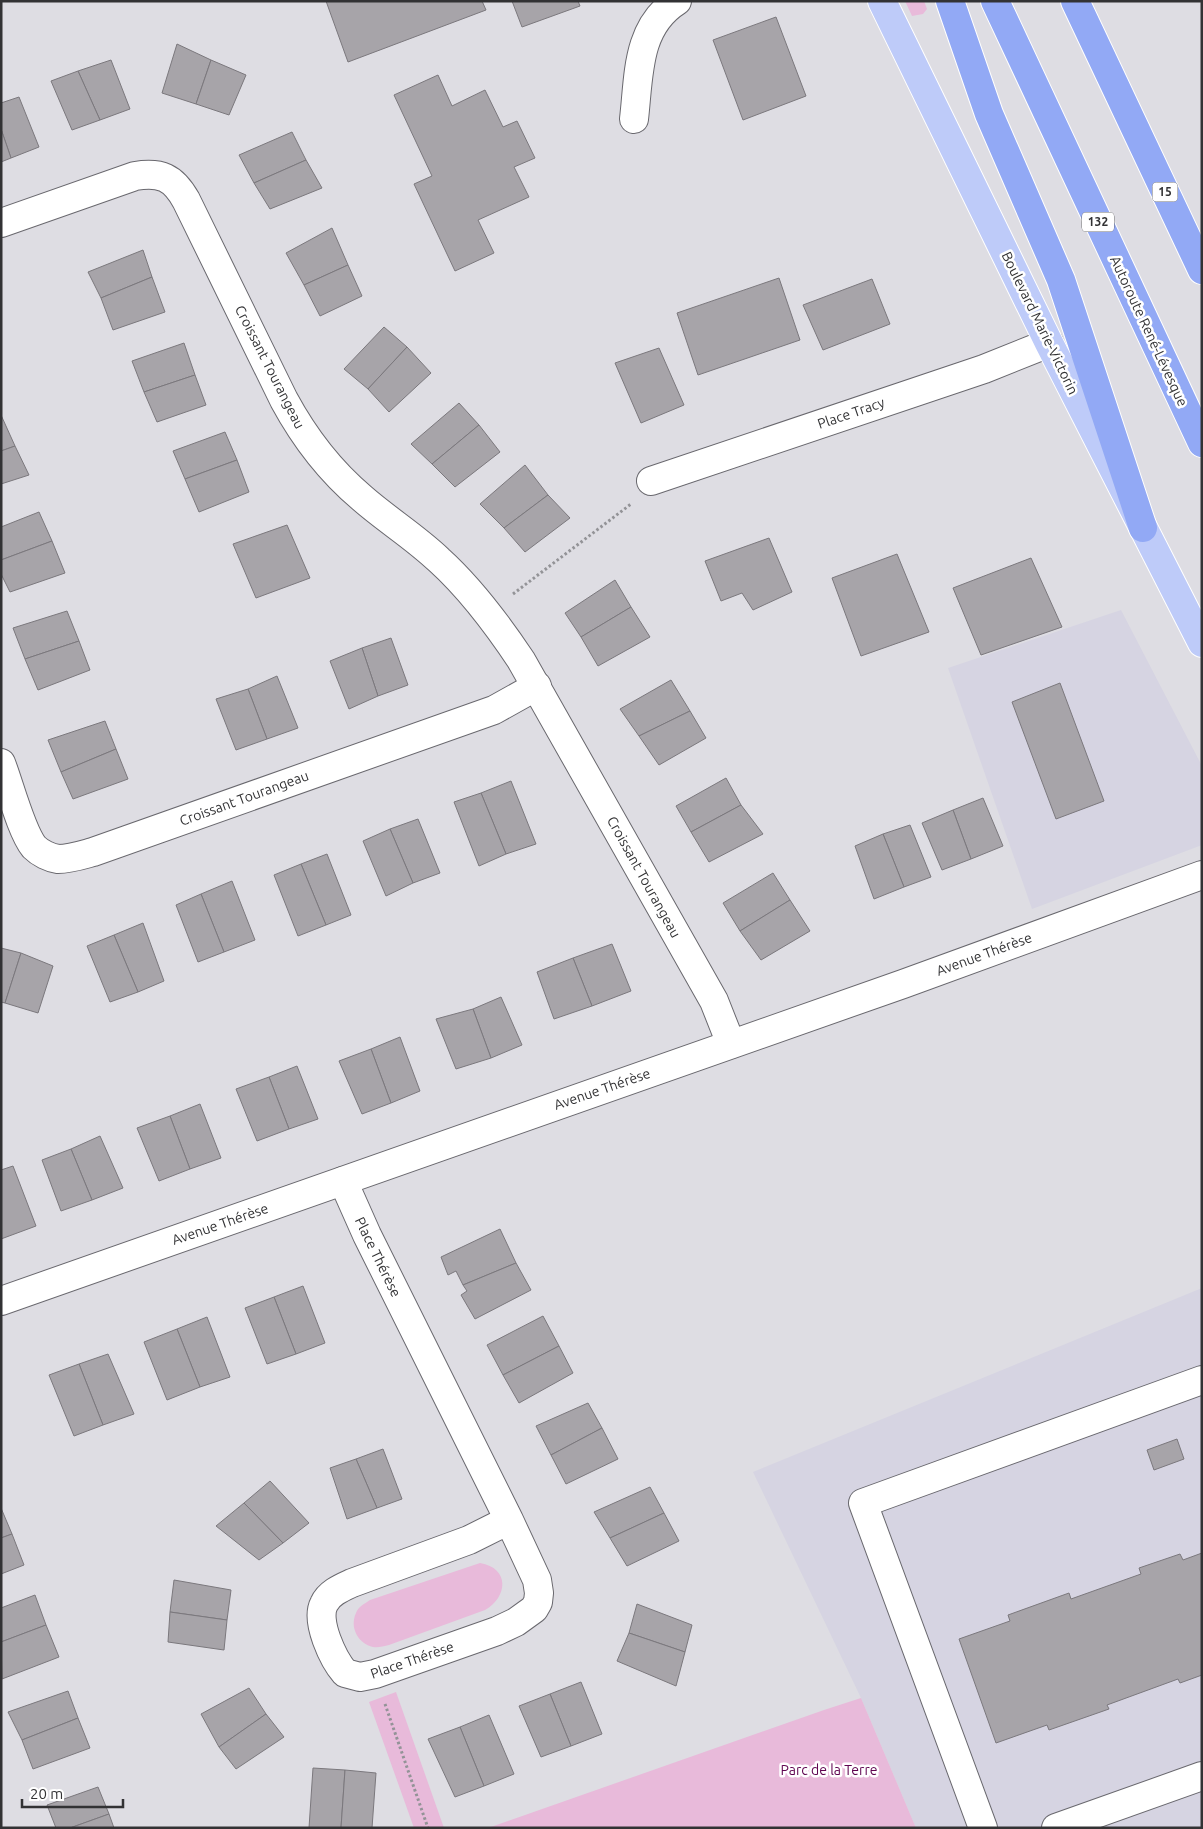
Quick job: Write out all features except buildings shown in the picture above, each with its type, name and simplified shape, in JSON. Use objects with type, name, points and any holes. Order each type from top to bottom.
[{"type":"highway","points":[[950,1],[989,114],[1061,280],[1143,528]]},
{"type":"highway","name":"Autoroute René-Lévesque","points":[[995,1],[1202,443]]},
{"type":"highway","name":"15","points":[[1075,1],[1202,270]]},
{"type":"main road","name":"Boulevard Marie-Victorin","points":[[882,1],[1049,343],[1202,643]]},
{"type":"street","points":[[634,119],[641,62],[646,40],[659,15],[677,1]]},
{"type":"street","name":"Croissant Tourangeau","points":[[1,224],[135,176],[158,175],[167,178],[177,185],[297,424],[324,461],[354,492],[423,545],[458,579],[488,613],[504,635],[536,686],[714,1001],[731,1044]]},
{"type":"street","name":"Place Tracy","points":[[651,481],[984,369],[1049,343]]},
{"type":"street","name":"Croissant Tourangeau","points":[[1,763],[25,830],[35,847],[47,856],[57,859],[72,858],[494,710],[536,686]]},
{"type":"street","name":"Avenue Thérèse","points":[[1,1301],[903,984],[1202,874]]},
{"type":"street","name":"Place Thérèse","points":[[343,1181],[367,1235],[509,1520],[537,1580],[539,1593],[538,1602],[529,1614],[498,1631],[375,1674],[360,1677],[345,1673],[334,1656],[323,1628],[321,1617],[323,1604],[329,1596],[338,1589],[352,1583],[469,1540],[509,1520]]},
{"type":"street","points":[[983,1828],[863,1503],[1202,1380]]},
{"type":"street","points":[[1056,1828],[1202,1776]]},
{"type":"path","points":[[507,599],[634,502]]},
{"type":"path","points":[[382,1697],[428,1828]]},
{"type":"shaded area","points":[[1121,610],[1202,766],[1202,845],[1032,909],[948,668]]},
{"type":"shaded area","points":[[1202,1288],[1202,1828],[916,1828],[861,1698],[753,1472]]},
{"type":"green space","points":[[905,1],[924,1],[927,9],[923,14],[912,16]]},
{"type":"green space","points":[[480,1563],[490,1566],[497,1571],[501,1577],[502,1584],[498,1598],[485,1610],[381,1647],[363,1643],[357,1635],[354,1624],[356,1613],[360,1607],[370,1600]]},
{"type":"green space","points":[[396,1692],[444,1828],[414,1828],[369,1702]]},
{"type":"green space","name":"Parc de la Terre","points":[[861,1698],[916,1828],[488,1828],[824,1710]]}]
